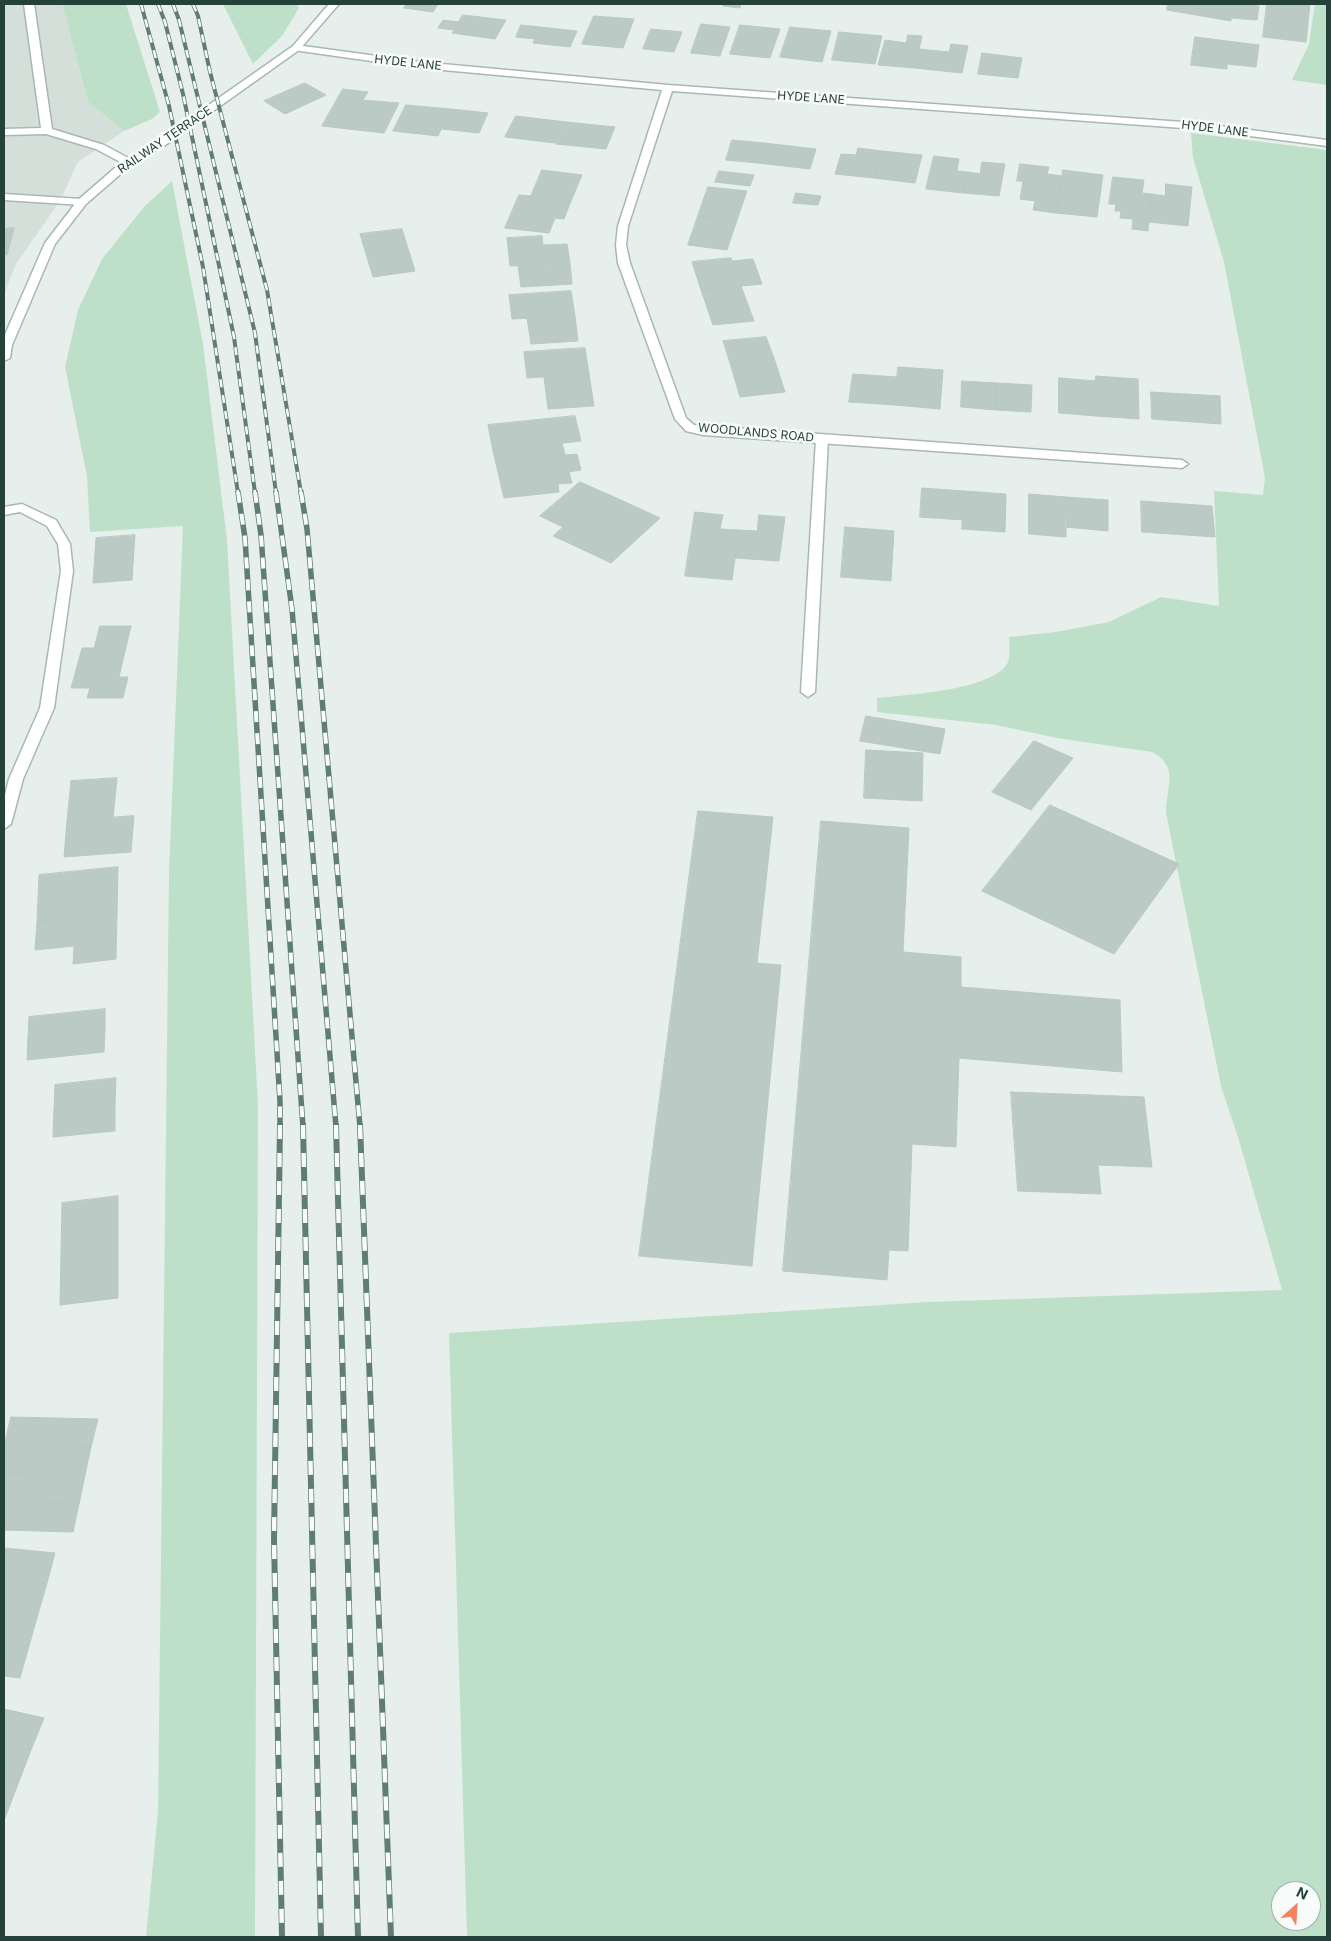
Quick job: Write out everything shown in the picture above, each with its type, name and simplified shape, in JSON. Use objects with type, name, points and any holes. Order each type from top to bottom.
[{"type":"street","points":[[29,4],[47,131]]},
{"type":"street","name":"RAILWAY TERRACE","points":[[4,358],[5,345],[50,243],[82,202],[128,162],[160,144],[296,48],[334,4]]},
{"type":"street","name":"HYDE LANE","points":[[296,48],[412,64],[668,88],[1197,126],[1327,143]]},
{"type":"street","name":"WOODLANDS ROAD","points":[[668,88],[623,226],[621,245],[624,263],[681,419],[690,428],[703,431],[1182,464]]},
{"type":"street","points":[[4,132],[47,131],[100,148],[128,162]]},
{"type":"street","points":[[4,197],[82,202]]},
{"type":"street","points":[[808,692],[822,439]]},
{"type":"street","points":[[4,511],[22,508],[52,523],[64,544],[67,571],[47,708],[16,779],[4,824]]},
{"type":"shaded area","points":[[4,4],[62,4],[88,102],[124,131],[78,162],[60,201],[16,264],[4,294]]},
{"type":"green space","points":[[62,4],[126,4],[160,112],[152,119],[124,131],[88,102]]},
{"type":"green space","points":[[223,4],[297,4],[299,8],[282,36],[253,64]]},
{"type":"green space","points":[[1315,4],[1327,4],[1327,85],[1292,80],[1309,44]]},
{"type":"green space","points":[[1191,133],[1327,150],[1327,1937],[467,1937],[449,1333],[928,1302],[1282,1290],[1238,1137],[1221,1086],[1166,813],[1170,778],[1166,764],[1152,752],[1057,738],[996,725],[877,712],[877,698],[947,690],[984,680],[998,673],[1008,661],[1009,637],[1056,632],[1109,622],[1161,597],[1219,606],[1214,491],[1263,495],[1265,478],[1224,262],[1193,158]]},
{"type":"green space","points":[[172,181],[203,344],[227,540],[258,1105],[255,1937],[146,1937],[158,1811],[169,872],[183,526],[90,532],[87,476],[65,367],[78,310],[102,259],[144,207]]},
{"type":"building","points":[[407,4],[438,4],[433,12],[404,8]]},
{"type":"building","points":[[724,4],[741,4],[740,8],[723,6]]},
{"type":"building","points":[[1168,4],[1259,6],[1257,20],[1231,18],[1231,21],[1167,10]]},
{"type":"building","points":[[1267,4],[1310,4],[1306,42],[1263,37]]},
{"type":"building","points":[[463,15],[506,20],[495,39],[452,33],[454,30],[438,28],[443,20],[458,22]]},
{"type":"building","points":[[594,16],[634,19],[623,48],[582,44]]},
{"type":"building","points":[[701,24],[730,27],[720,56],[691,53]]},
{"type":"building","points":[[521,25],[577,31],[570,47],[533,43],[535,39],[516,37]]},
{"type":"building","points":[[740,25],[780,29],[770,58],[730,54]]},
{"type":"building","points":[[790,27],[831,31],[822,62],[780,57]]},
{"type":"building","points":[[651,29],[682,32],[674,52],[643,49]]},
{"type":"building","points":[[839,32],[882,36],[875,64],[832,60]]},
{"type":"building","points":[[908,35],[922,36],[915,68],[878,65],[885,40],[906,43]]},
{"type":"building","points":[[1195,37],[1259,45],[1256,67],[1227,64],[1227,69],[1191,65]]},
{"type":"building","points":[[951,44],[968,46],[962,73],[915,68],[919,49],[949,52]]},
{"type":"building","points":[[982,53],[1022,58],[1018,78],[978,74]]},
{"type":"building","points":[[305,83],[326,95],[285,114],[264,101]]},
{"type":"building","points":[[343,89],[368,92],[363,100],[399,103],[384,133],[322,126]]},
{"type":"building","points":[[406,105],[451,109],[438,136],[393,131]]},
{"type":"building","points":[[451,109],[488,113],[479,133],[442,129]]},
{"type":"building","points":[[516,116],[566,122],[555,143],[505,137]]},
{"type":"building","points":[[566,122],[615,127],[606,149],[556,144]]},
{"type":"building","points":[[732,140],[764,143],[758,163],[726,160]]},
{"type":"building","points":[[764,143],[816,149],[810,169],[758,163]]},
{"type":"building","points":[[858,148],[882,151],[874,178],[835,174],[841,154],[856,155]]},
{"type":"building","points":[[882,151],[922,155],[915,183],[874,178]]},
{"type":"building","points":[[934,156],[959,159],[957,171],[968,172],[963,193],[926,189]]},
{"type":"building","points":[[982,162],[1005,164],[999,196],[963,193],[968,172],[980,174]]},
{"type":"building","points":[[1020,164],[1049,167],[1047,174],[1062,176],[1056,213],[1033,210],[1035,201],[1020,199],[1023,181],[1017,181]]},
{"type":"building","points":[[542,170],[582,175],[571,201],[531,196]]},
{"type":"building","points":[[1063,170],[1103,175],[1097,217],[1056,213]]},
{"type":"building","points":[[719,171],[754,175],[750,186],[715,182]]},
{"type":"building","points":[[1113,177],[1144,180],[1142,193],[1152,194],[1148,231],[1132,229],[1133,219],[1120,218],[1121,211],[1115,211],[1116,204],[1109,204]]},
{"type":"building","points":[[1166,184],[1192,187],[1188,226],[1149,222],[1152,194],[1165,196]]},
{"type":"building","points":[[708,187],[747,191],[737,220],[698,216]]},
{"type":"building","points":[[796,193],[821,196],[818,205],[793,203]]},
{"type":"building","points":[[519,195],[571,201],[564,219],[555,218],[549,233],[505,228]]},
{"type":"building","points":[[698,216],[737,220],[727,250],[688,245]]},
{"type":"building","points":[[14,228],[7,255],[4,255],[4,229]]},
{"type":"building","points":[[402,229],[415,271],[373,277],[360,234]]},
{"type":"building","points":[[542,236],[543,245],[567,244],[570,263],[510,266],[507,238]]},
{"type":"building","points":[[731,258],[732,261],[753,259],[762,284],[701,290],[692,262]]},
{"type":"building","points":[[570,263],[572,284],[521,287],[518,266]]},
{"type":"building","points":[[741,286],[754,321],[713,325],[701,290]]},
{"type":"building","points":[[571,291],[575,316],[512,319],[509,295]]},
{"type":"building","points":[[575,316],[578,341],[531,344],[527,318]]},
{"type":"building","points":[[766,337],[774,358],[730,363],[723,341]]},
{"type":"building","points":[[585,348],[589,374],[527,378],[524,352]]},
{"type":"building","points":[[774,358],[785,392],[740,397],[730,363]]},
{"type":"building","points":[[898,367],[943,370],[940,409],[895,405]]},
{"type":"building","points":[[589,374],[594,406],[548,409],[544,377]]},
{"type":"building","points":[[853,374],[897,377],[895,405],[849,402]]},
{"type":"building","points":[[1096,376],[1138,379],[1139,419],[1096,416]]},
{"type":"building","points":[[1059,378],[1096,381],[1096,416],[1059,413]]},
{"type":"building","points":[[962,381],[997,383],[996,410],[961,407]]},
{"type":"building","points":[[997,383],[1032,385],[1031,412],[996,410]]},
{"type":"building","points":[[1151,392],[1220,396],[1221,424],[1152,419]]},
{"type":"building","points":[[575,416],[581,441],[493,451],[488,425]]},
{"type":"building","points":[[562,443],[565,455],[577,454],[581,470],[569,472],[572,483],[558,484],[559,492],[504,498],[493,451]]},
{"type":"building","points":[[580,482],[623,501],[573,545],[553,536],[563,527],[540,516]]},
{"type":"building","points":[[922,488],[964,491],[963,520],[920,517]]},
{"type":"building","points":[[964,491],[1006,494],[1005,532],[962,529]]},
{"type":"building","points":[[1029,494],[1066,497],[1066,537],[1029,534]]},
{"type":"building","points":[[1066,497],[1108,500],[1108,531],[1065,527]]},
{"type":"building","points":[[623,501],[660,518],[611,563],[573,545]]},
{"type":"building","points":[[1141,501],[1212,506],[1215,537],[1142,532]]},
{"type":"building","points":[[695,512],[723,515],[720,529],[739,530],[732,580],[685,576]]},
{"type":"building","points":[[759,515],[785,517],[779,561],[735,558],[739,530],[757,531]]},
{"type":"building","points":[[845,527],[894,531],[891,581],[841,577]]},
{"type":"building","points":[[135,535],[132,580],[93,583],[96,538]]},
{"type":"building","points":[[100,626],[131,626],[119,677],[128,677],[123,698],[87,698],[90,688],[71,688],[82,648],[94,648]]},
{"type":"building","points":[[866,716],[945,729],[940,754],[860,741]]},
{"type":"building","points":[[1034,741],[1073,758],[1031,810],[992,792]]},
{"type":"building","points":[[866,750],[923,753],[922,801],[864,798]]},
{"type":"building","points":[[117,778],[113,818],[67,821],[71,781]]},
{"type":"building","points":[[1050,805],[1179,864],[1114,954],[982,891]]},
{"type":"building","points":[[698,811],[773,817],[757,963],[781,965],[752,1266],[639,1256]]},
{"type":"building","points":[[134,816],[131,852],[64,857],[67,821]]},
{"type":"building","points":[[821,821],[909,828],[903,952],[961,957],[961,987],[1120,1000],[1122,1072],[959,1058],[956,1147],[912,1144],[908,1251],[889,1250],[887,1280],[783,1271]]},
{"type":"building","points":[[118,867],[117,914],[37,922],[39,875]]},
{"type":"building","points":[[117,914],[116,959],[73,964],[74,946],[35,950],[37,922]]},
{"type":"building","points":[[105,1009],[105,1030],[28,1038],[29,1017]]},
{"type":"building","points":[[105,1030],[104,1052],[27,1060],[28,1038]]},
{"type":"building","points":[[116,1078],[115,1104],[54,1111],[55,1085]]},
{"type":"building","points":[[1011,1092],[1144,1097],[1152,1167],[1098,1165],[1101,1194],[1018,1191]]},
{"type":"building","points":[[115,1104],[115,1131],[53,1137],[54,1111]]},
{"type":"building","points":[[118,1196],[118,1246],[61,1253],[62,1203]]},
{"type":"building","points":[[118,1246],[118,1298],[60,1305],[61,1253]]},
{"type":"building","points":[[11,1417],[98,1419],[91,1447],[5,1444]]},
{"type":"building","points":[[5,1444],[91,1447],[85,1475],[4,1473]]},
{"type":"building","points":[[4,1473],[85,1475],[79,1504],[4,1501]]},
{"type":"building","points":[[4,1501],[79,1504],[73,1532],[4,1530]]},
{"type":"building","points":[[4,1548],[55,1553],[47,1583],[4,1579]]},
{"type":"building","points":[[4,1579],[47,1583],[38,1614],[4,1611]]},
{"type":"building","points":[[4,1611],[38,1614],[29,1646],[4,1643]]},
{"type":"building","points":[[4,1643],[29,1646],[20,1678],[4,1676]]},
{"type":"building","points":[[4,1709],[44,1718],[31,1750],[4,1745]]},
{"type":"building","points":[[4,1745],[31,1750],[18,1784],[4,1781]]},
{"type":"building","points":[[4,1781],[18,1784],[5,1818],[4,1818]]},
{"type":"railway","points":[[141,4],[169,106],[203,267],[238,493]]},
{"type":"railway","points":[[158,4],[165,22],[183,94],[234,337],[255,493]]},
{"type":"railway","points":[[173,4],[179,20],[255,333],[276,493]]},
{"type":"railway","points":[[193,4],[198,16],[210,72],[267,290],[301,493]]},
{"type":"railway","points":[[238,492],[245,538],[280,1125]]},
{"type":"railway","points":[[255,492],[261,535],[303,1127]]},
{"type":"railway","points":[[276,492],[292,609],[336,1127]]},
{"type":"railway","points":[[301,492],[307,529],[360,1127]]},
{"type":"railway","points":[[280,1125],[274,1539],[282,1937]]},
{"type":"railway","points":[[303,1125],[321,1937]]},
{"type":"railway","points":[[336,1125],[358,1937]]},
{"type":"railway","points":[[360,1125],[391,1937]]}]
